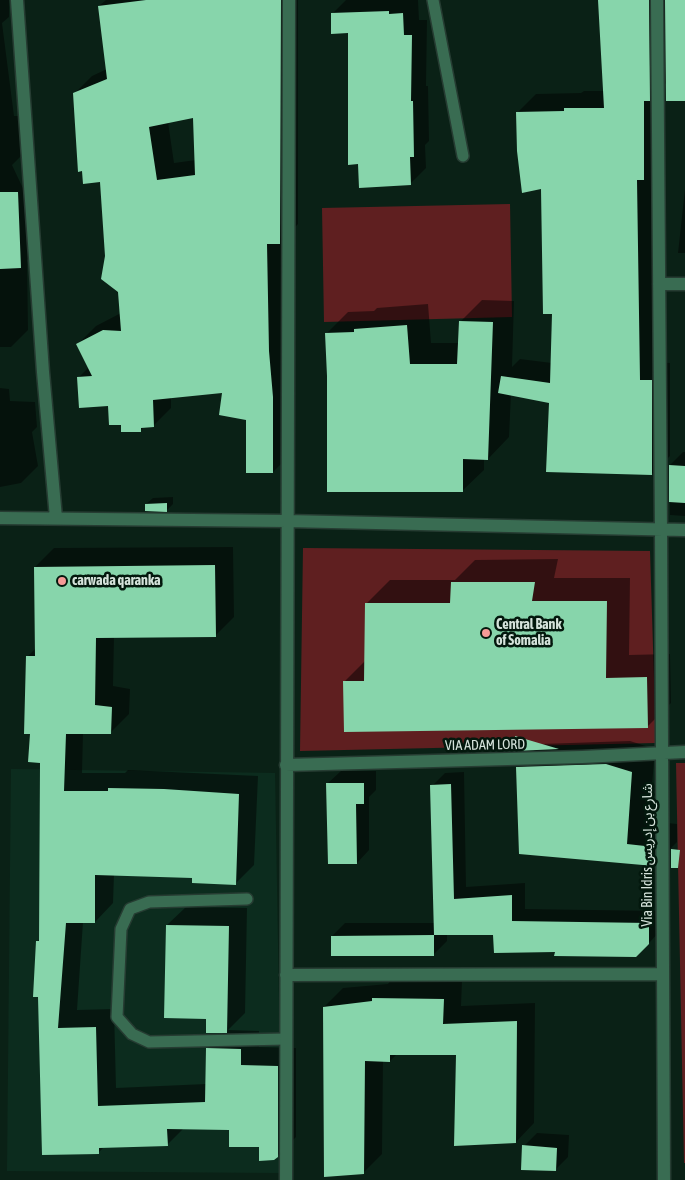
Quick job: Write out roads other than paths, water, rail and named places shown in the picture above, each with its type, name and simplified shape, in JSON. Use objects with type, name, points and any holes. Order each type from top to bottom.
[{"type":"street","points":[[17,0],[42,362],[56,518]]},
{"type":"street","points":[[286,1180],[288,0]]},
{"type":"street","name":"Via Bin Idris شارع بن إدريس","points":[[657,0],[664,1180]]},
{"type":"street","points":[[659,284],[685,284]]},
{"type":"street","points":[[0,518],[287,521],[685,530]]},
{"type":"street","name":"VIA ADAM LORD","points":[[286,765],[582,758],[685,752]]},
{"type":"street","points":[[286,975],[663,974]]},
{"type":"lane","points":[[433,0],[463,156]]},
{"type":"lane","points":[[247,899],[149,902],[130,909],[121,929],[117,1017],[132,1034],[149,1042],[286,1039]]},
{"type":"place","name":"carwada qaranka","points":[[62,581]]},
{"type":"place","name":"Central Bank of Somalia","points":[[486,633]]}]
